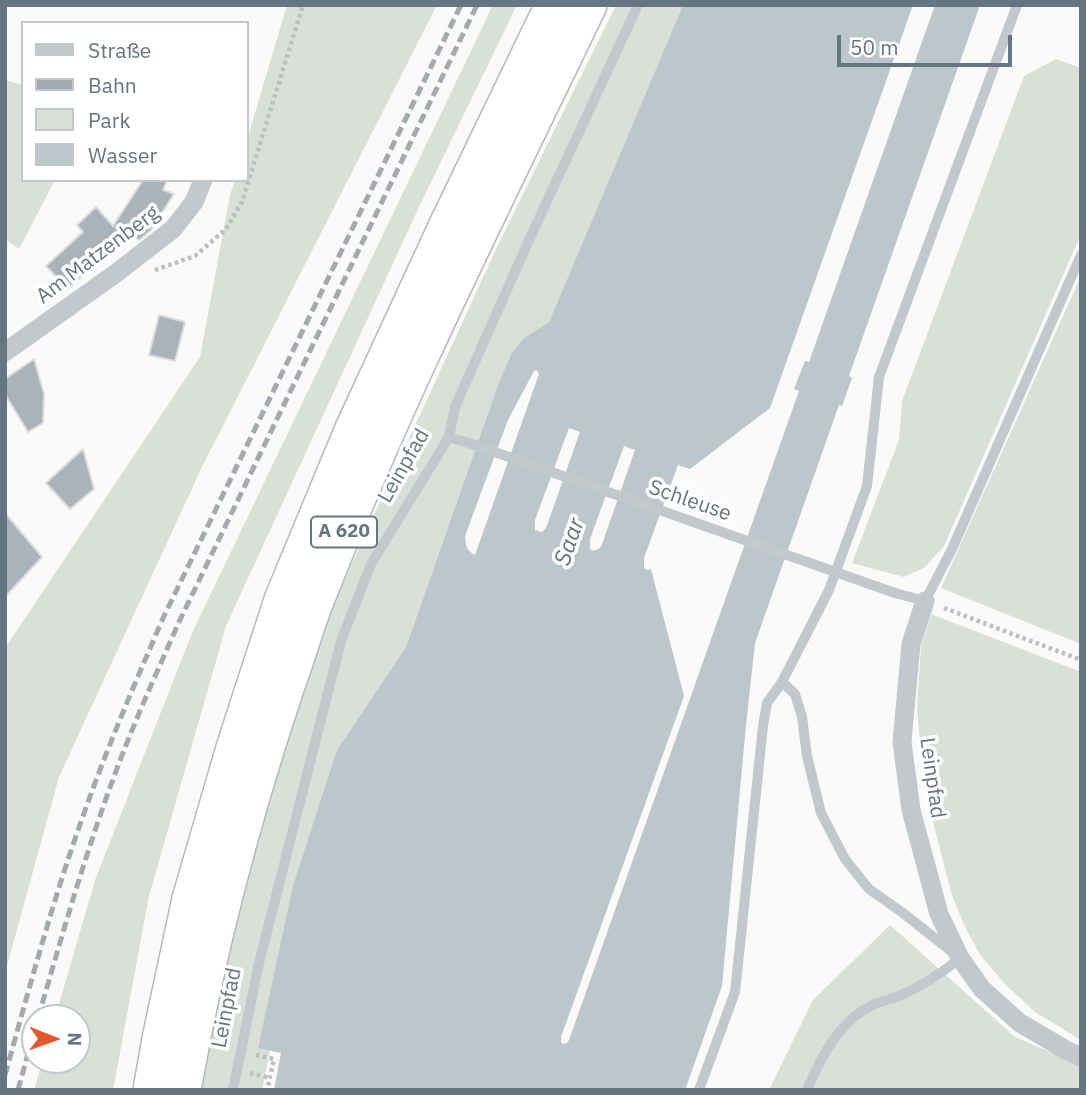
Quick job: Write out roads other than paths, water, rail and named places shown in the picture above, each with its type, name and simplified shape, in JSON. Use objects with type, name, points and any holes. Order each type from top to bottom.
[{"type":"highway","name":"A 620","points":[[151,1090],[190,899],[234,748],[282,600],[352,431],[553,5]]},
{"type":"highway","name":"A 620","points":[[183,1090],[222,901],[263,758],[314,607],[381,442],[589,5]]},
{"type":"street","name":"Am Matzenberg","points":[[5,352],[173,229],[194,202],[202,182]]},
{"type":"street","name":"Leinpfad","points":[[925,601],[911,644],[902,742],[911,810],[939,914],[960,958],[982,989],[1020,1023],[1081,1057]]},
{"type":"lane","name":"Leinpfad","points":[[233,1090],[259,962],[341,641],[371,564],[449,437],[455,407],[638,5]]},
{"type":"lane","points":[[699,1090],[735,992],[767,703],[782,682],[828,590],[867,486],[879,377],[1017,5]]},
{"type":"lane","name":"Leinpfad","points":[[925,601],[952,549],[1081,254]]},
{"type":"lane","name":"Schleuse","points":[[449,437],[895,593],[925,601]]},
{"type":"lane","points":[[782,682],[795,694],[821,813],[845,859],[869,889],[960,958],[936,978],[872,1005],[852,1018],[835,1038],[807,1090]]},
{"type":"water","name":"Saar","points":[[683,5],[913,5],[770,408],[690,469],[678,465],[644,558],[644,568],[651,569],[684,696],[561,1037],[563,1044],[569,1040],[799,391],[794,389],[805,361],[809,362],[935,5],[980,5],[849,376],[852,378],[842,406],[839,405],[755,643],[722,986],[685,1090],[274,1090],[281,1053],[258,1048],[293,886],[337,750],[406,647],[512,352],[524,338],[549,322]],"holes":[[[537,370],[539,374],[475,555],[467,547],[465,536],[508,420]],[[569,428],[580,432],[546,528],[542,532],[535,530],[535,520]],[[624,446],[635,450],[601,547],[590,549],[590,539]]]},
{"type":"railway","points":[[5,1075],[71,851],[142,666],[461,5]]},
{"type":"railway","points":[[42,1004],[94,834],[146,697],[179,622],[477,5]]},
{"type":"railway","points":[[18,1090],[22,1074]]}]
